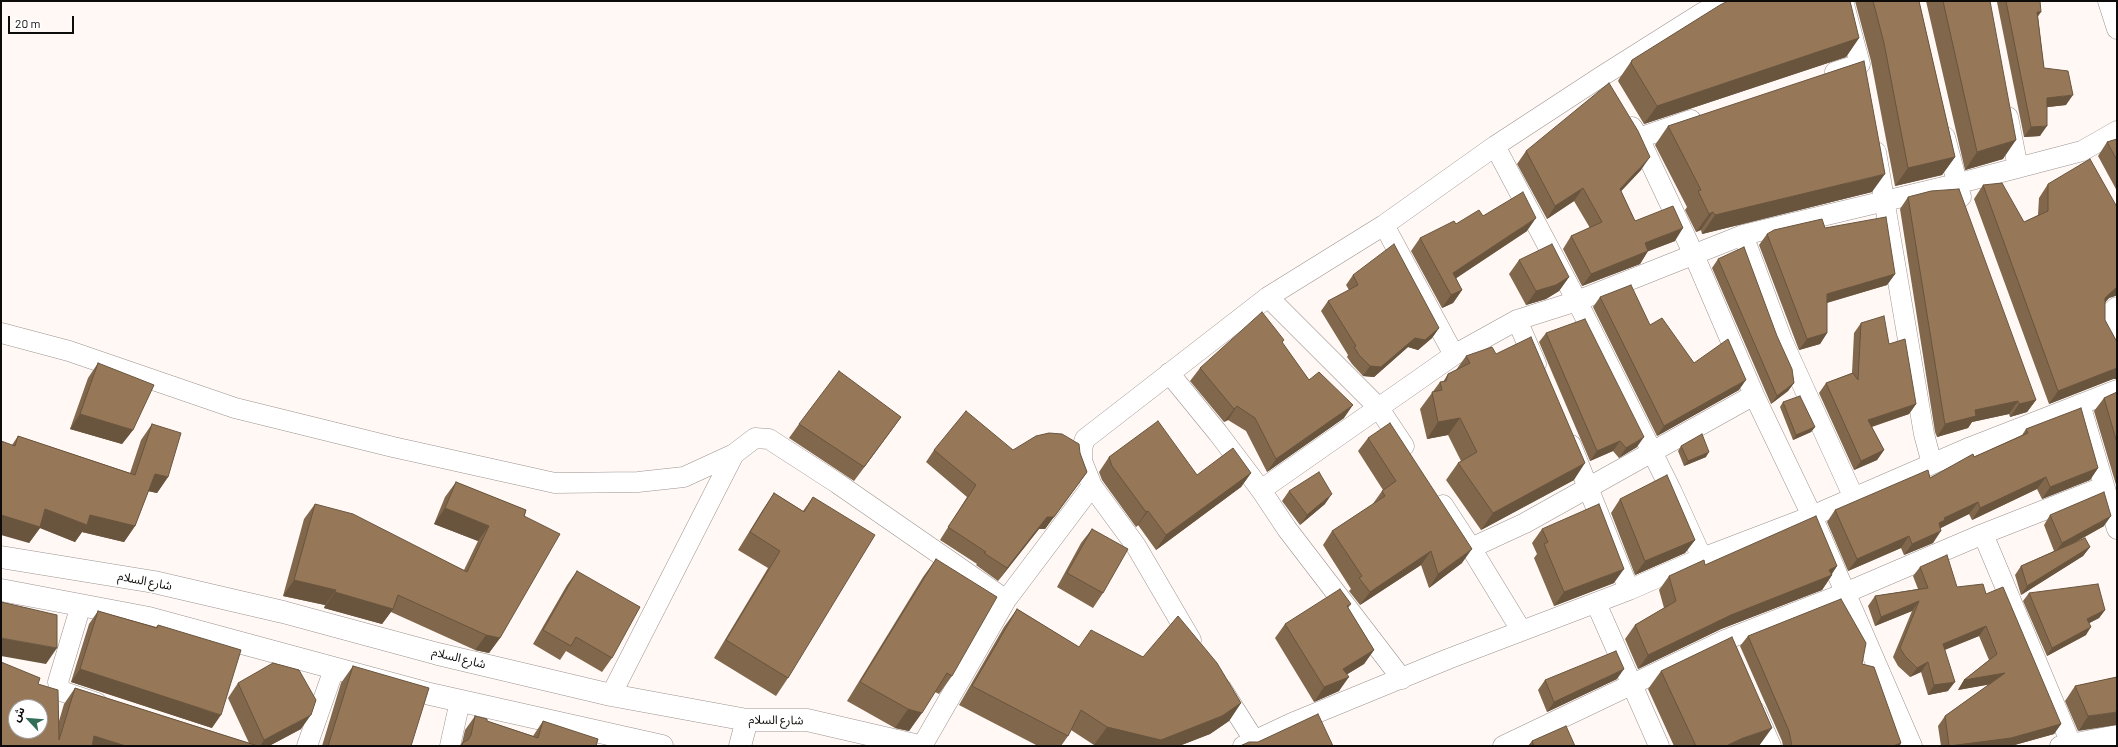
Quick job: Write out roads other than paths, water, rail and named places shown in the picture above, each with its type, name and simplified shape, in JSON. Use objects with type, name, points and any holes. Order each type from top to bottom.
[{"type":"street","points":[[1201,656],[1136,546],[1092,486],[1082,461],[1082,448],[1085,439],[1268,297],[1384,225],[1495,146],[1602,76],[1702,13],[1726,1]]},
{"type":"street","points":[[1816,79],[1861,71],[1843,1]]},
{"type":"street","points":[[2108,1],[2117,29]]},
{"type":"street","points":[[1602,76],[1613,95]]},
{"type":"street","points":[[2005,102],[2018,168]]},
{"type":"street","points":[[1624,113],[1639,138],[1694,255],[1754,395],[1812,516],[1912,746]]},
{"type":"street","points":[[1639,138],[1705,116]]},
{"type":"street","points":[[1940,116],[1956,184],[1967,212]]},
{"type":"street","points":[[1261,490],[1454,355],[1517,320],[1577,301],[1743,235],[1956,184],[2082,151],[2117,131]]},
{"type":"street","points":[[1872,132],[1885,200],[1924,434],[1932,464]]},
{"type":"street","points":[[1495,146],[1577,301],[1651,453],[1672,492],[1702,558]]},
{"type":"street","points":[[2082,151],[2093,170]]},
{"type":"street","points":[[1384,225],[1454,355]]},
{"type":"street","points":[[1743,235],[1782,340],[1854,498]]},
{"type":"street","points":[[1268,297],[1378,407],[1416,464]]},
{"type":"street","points":[[2117,307],[2106,317],[2106,329],[2117,350]]},
{"type":"street","points":[[1517,320],[1542,378]]},
{"type":"street","points":[[1,333],[69,351],[235,408],[393,447],[555,483],[638,482],[684,477],[734,454],[755,438],[769,439],[837,483],[1006,600]]},
{"type":"street","points":[[1169,374],[1218,433],[1261,490],[1287,529],[1402,679]]},
{"type":"street","points":[[1213,675],[1248,743],[1521,630],[1596,603],[1702,558],[1812,516],[1932,464],[2039,411],[2080,404],[2117,390]]},
{"type":"street","points":[[1472,548],[1525,523],[1754,395]]},
{"type":"street","points":[[2080,404],[2103,487],[2117,529]]},
{"type":"street","points":[[1564,429],[1589,487],[1629,590]]},
{"type":"street","points":[[611,695],[734,454]]},
{"type":"street","points":[[920,746],[1006,600],[1092,486]]},
{"type":"street","points":[[1503,746],[1631,686],[1728,647],[1846,593],[1983,534],[2103,487]]},
{"type":"street","points":[[1433,490],[1472,548],[1521,630]]},
{"type":"street","points":[[1983,534],[2068,745],[2117,735]]},
{"type":"street","name":"شارع السلام","points":[[1,557],[154,582],[611,695],[747,720],[807,720],[920,746]]},
{"type":"street","points":[[1,590],[149,618],[334,669],[460,701],[633,744],[662,746]]},
{"type":"street","points":[[1596,603],[1631,686],[1659,746]]},
{"type":"street","points":[[81,605],[58,682],[59,687],[61,691],[112,708]]},
{"type":"street","points":[[308,746],[334,669]]},
{"type":"street","points":[[1749,697],[1771,746]]},
{"type":"street","points":[[450,746],[460,701]]},
{"type":"street","points":[[740,746],[747,720]]}]
